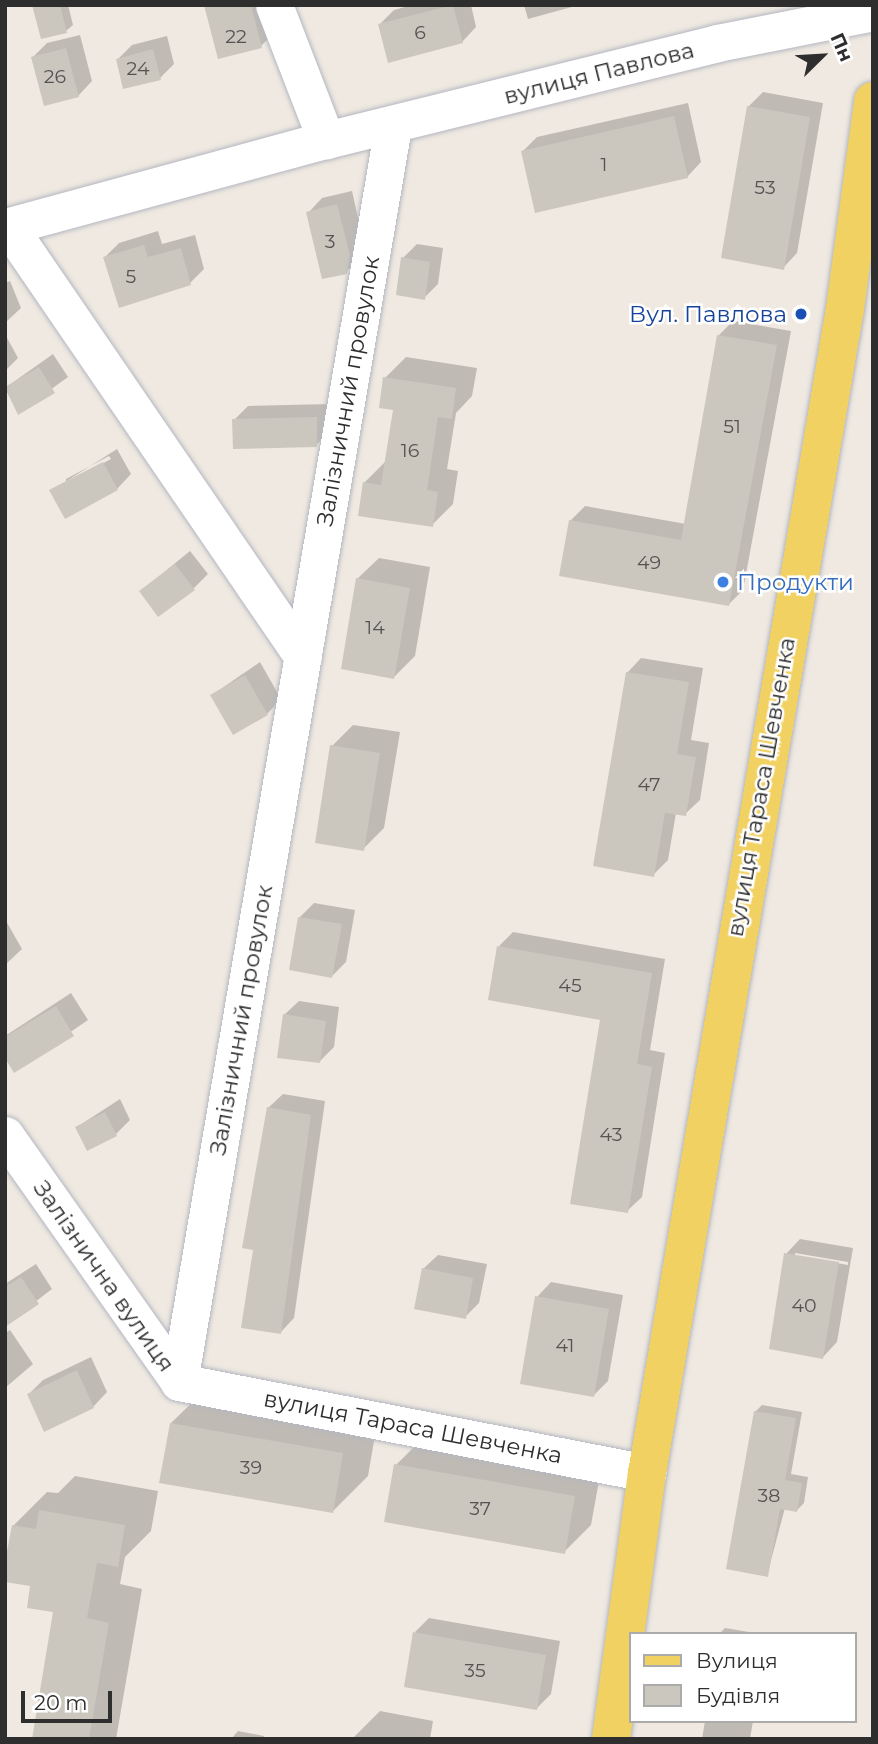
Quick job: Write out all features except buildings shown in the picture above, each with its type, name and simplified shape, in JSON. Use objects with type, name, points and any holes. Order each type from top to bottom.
[{"type":"main road","name":"вулиця Тараса Шевченка","points":[[611,1739],[647,1472],[845,309],[873,101]]},
{"type":"street","points":[[274,5],[326,140]]},
{"type":"street","name":"вулиця Павлова","points":[[7,227],[326,140],[717,43],[873,12]]},
{"type":"street","name":"Залізничний провулок","points":[[179,1382],[393,125]]},
{"type":"street","points":[[7,227],[303,657]]},
{"type":"street","name":"Залізнична вулиця","points":[[5,1135],[179,1382]]},
{"type":"street","name":"вулиця Тараса Шевченка","points":[[179,1382],[647,1472]]},
{"type":"place","name":"Вул. Павлова","points":[[801,314]]},
{"type":"place","name":"Продукти","points":[[723,582]]}]
